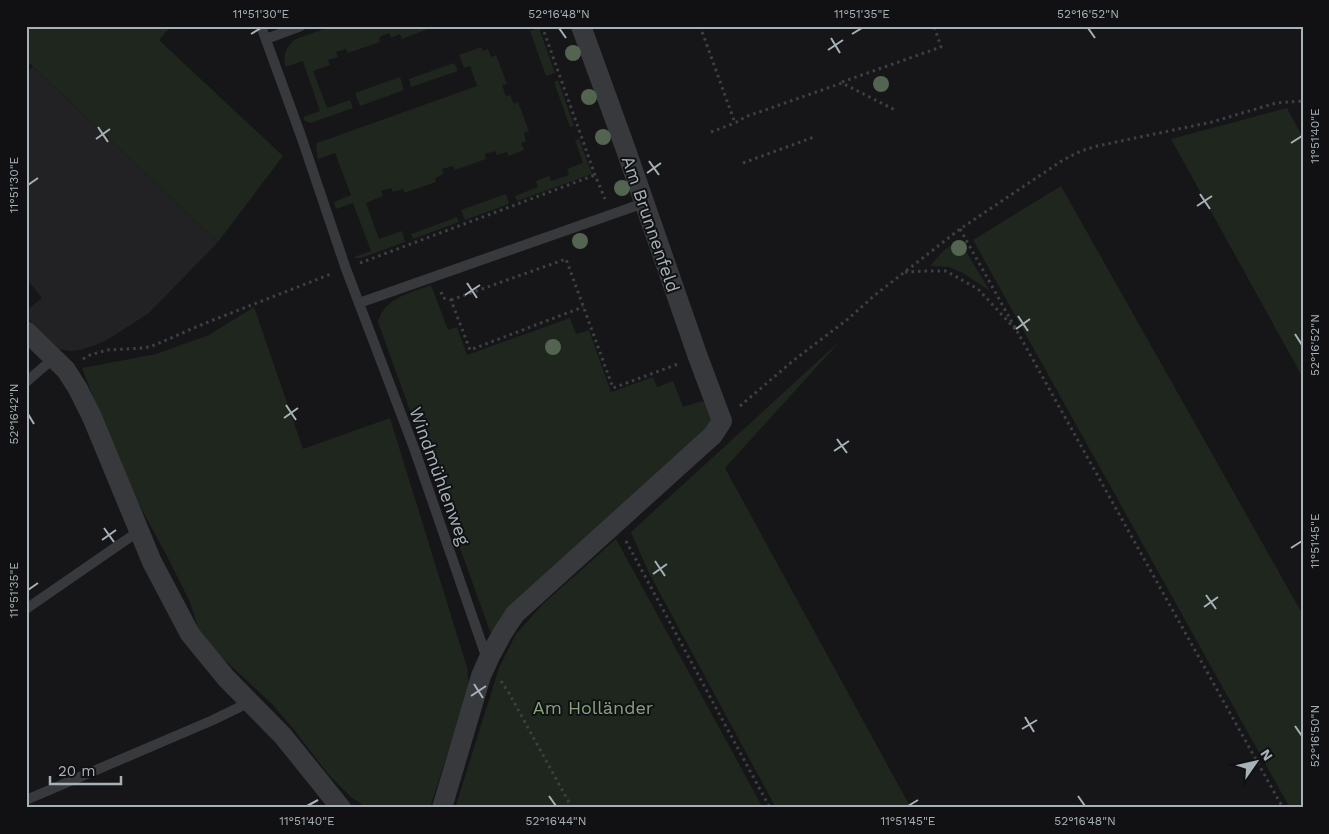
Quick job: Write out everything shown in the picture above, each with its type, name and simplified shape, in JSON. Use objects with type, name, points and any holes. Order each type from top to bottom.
[{"type":"street","name":"Am Brunnenfeld","points":[[580,26],[722,421]]},
{"type":"street","points":[[26,331],[60,364],[78,389],[92,417],[163,584],[190,634],[226,678],[283,736],[341,808]]},
{"type":"street","points":[[442,808],[475,694],[487,660],[515,614],[713,435],[722,421]]},
{"type":"lane","name":"Windmühlenweg","points":[[261,26],[346,269],[414,448],[487,660]]},
{"type":"lane","points":[[266,39],[301,26]]},
{"type":"lane","points":[[359,303],[644,203]]},
{"type":"lane","points":[[26,382],[60,364]]},
{"type":"lane","points":[[26,609],[139,531]]},
{"type":"lane","points":[[26,800],[214,720],[250,702]]},
{"type":"path","points":[[542,26],[595,175],[611,214]]},
{"type":"path","points":[[700,26],[735,123]]},
{"type":"path","points":[[711,132],[745,117],[941,47],[934,26]]},
{"type":"path","points":[[842,83],[897,111]]},
{"type":"path","points":[[722,421],[794,360],[848,319],[875,294],[960,229],[1062,160],[1081,151],[1104,145],[1212,122],[1276,103],[1303,101]]},
{"type":"path","points":[[743,164],[814,137]]},
{"type":"path","points":[[60,364],[108,350],[144,348],[155,345],[221,317],[595,175]]},
{"type":"path","points":[[960,229],[1283,808]]},
{"type":"path","points":[[434,276],[443,298],[452,300],[566,259],[613,388],[698,357]]},
{"type":"path","points":[[904,272],[946,271],[978,289],[1020,334]]},
{"type":"path","points":[[452,300],[470,350],[583,307]]},
{"type":"path","points":[[616,523],[770,808]]},
{"type":"path","points":[[487,660],[509,693],[572,808]]},
{"type":"shaded area","points":[[33,67],[218,242],[149,313],[110,338],[80,350],[69,351],[59,349],[26,316],[26,311],[42,298],[26,278],[26,73]]},
{"type":"green space","points":[[26,26],[170,27],[159,40],[283,156],[218,242],[26,60]]},
{"type":"green space","points":[[332,26],[433,27],[402,39],[400,34],[391,38],[389,33],[379,37],[380,42],[348,53],[346,49],[336,52],[338,57],[328,60],[330,65],[313,71],[327,108],[350,100],[353,108],[311,123],[305,121],[303,117],[320,111],[303,61],[286,67],[285,55],[287,48],[296,39]]},
{"type":"green space","points":[[539,28],[555,73],[546,76],[530,31]]},
{"type":"green space","points":[[481,47],[483,51],[488,49],[491,57],[496,55],[507,84],[502,85],[506,96],[510,95],[514,104],[518,102],[529,131],[524,133],[526,141],[521,143],[524,150],[508,156],[507,152],[497,155],[495,151],[485,154],[486,159],[455,170],[453,166],[442,169],[444,174],[435,178],[436,182],[404,193],[403,189],[393,192],[391,188],[381,191],[383,196],[366,203],[379,239],[402,231],[405,242],[361,258],[355,258],[371,251],[353,203],[336,209],[334,202],[351,195],[335,153],[318,159],[317,143],[477,86],[470,66],[464,68],[459,55]]},
{"type":"green space","points":[[454,63],[458,71],[411,87],[409,79]]},
{"type":"green space","points":[[400,77],[404,90],[360,106],[355,93]]},
{"type":"green space","points":[[558,80],[574,126],[570,127],[554,82]]},
{"type":"green space","points":[[1287,108],[1303,138],[1303,378],[1171,139]]},
{"type":"green space","points":[[579,139],[592,174],[517,201],[515,196],[538,187],[536,181],[549,176],[551,181],[569,175],[567,169],[583,163],[575,140]]},
{"type":"green space","points":[[1061,186],[1303,615],[1303,808],[1290,808],[973,240]]},
{"type":"green space","points":[[506,194],[509,204],[465,220],[461,210]]},
{"type":"green space","points":[[457,217],[459,222],[413,239],[411,234]]},
{"type":"green space","points":[[959,240],[990,291],[963,273],[949,267],[930,266],[944,250]]},
{"type":"green space","points":[[431,285],[448,330],[457,327],[467,355],[570,318],[576,334],[589,330],[611,392],[653,377],[657,387],[673,381],[683,407],[702,401],[706,403],[712,419],[709,427],[491,634],[378,322],[381,314],[392,302],[406,294]]},
{"type":"green space","points":[[254,307],[303,449],[390,418],[467,667],[469,685],[430,808],[367,808],[351,797],[328,774],[273,705],[217,653],[199,631],[190,602],[125,479],[82,368],[156,354],[209,335]]},
{"type":"green space","points":[[841,340],[725,468],[911,808],[776,808],[649,573],[631,532]]},
{"type":"green space","name":"Am Holländer","points":[[616,539],[763,808],[455,808],[499,668],[516,634],[543,604]]}]
